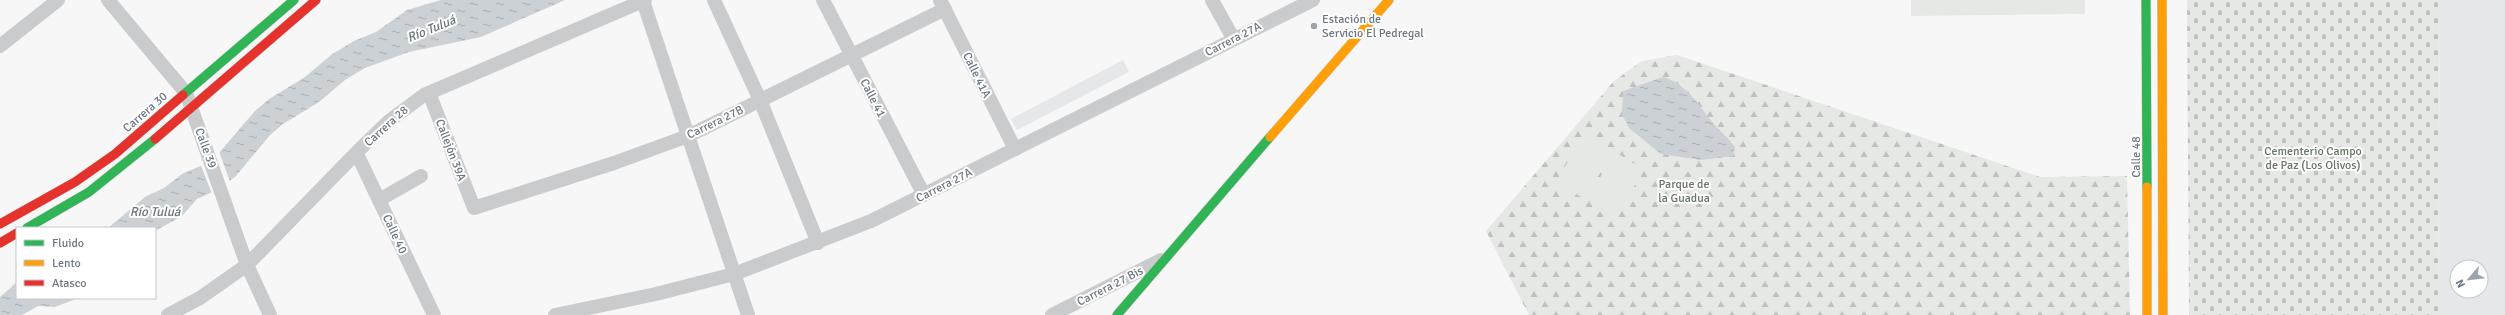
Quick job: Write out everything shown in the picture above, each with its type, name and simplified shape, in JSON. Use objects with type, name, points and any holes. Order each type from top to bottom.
[{"type":"main road","points":[[29,227],[107,179],[192,108],[316,0]]},
{"type":"main road","name":"Calle 48","points":[[2146,0],[2148,315]]},
{"type":"main road","points":[[2162,0],[2163,315]]},
{"type":"main road","name":"Carrera 30","points":[[0,224],[94,169],[186,93],[291,1]]},
{"type":"main road","points":[[1117,315],[1385,2]]},
{"type":"main road","points":[[0,243],[16,234]]},
{"type":"street","points":[[0,46],[58,0]]},
{"type":"street","name":"Calle 39","points":[[108,0],[186,93],[247,266],[270,315]]},
{"type":"street","points":[[714,0],[760,100],[818,243]]},
{"type":"street","name":"Calle 41","points":[[823,0],[924,196]]},
{"type":"street","points":[[1212,0],[1233,38]]},
{"type":"street","name":"Carrera 27A","points":[[555,315],[656,294],[734,274],[818,243],[871,221],[924,196],[1233,38],[1313,0]]},
{"type":"street","points":[[291,1],[299,14]]},
{"type":"street","points":[[644,1],[748,315]]},
{"type":"street","name":"Carrera 28","points":[[168,315],[200,298],[247,266],[389,121],[429,93],[644,1]]},
{"type":"street","name":"Carrera 27B","points":[[474,208],[614,163],[688,136],[851,55],[942,4]]},
{"type":"street","name":"Calle 41A","points":[[942,4],[1015,149]]},
{"type":"street","name":"Callejón 39A","points":[[429,93],[474,208]]},
{"type":"street","name":"Calle 40","points":[[356,154],[434,315]]},
{"type":"street","points":[[379,200],[421,176]]},
{"type":"street","name":"Carrera 27 Bis","points":[[1052,315],[1167,256]]},
{"type":"shaded area","points":[[2440,0],[2505,0],[2505,315],[2438,315]]},
{"type":"shaded area","points":[[1123,60],[1129,72],[1017,130],[1011,119]]},
{"type":"green space","points":[[1911,0],[2085,0],[2085,14],[1911,16]]},
{"type":"green space","name":"Cementerio Campo de Paz (Los Olivos)","points":[[2187,0],[2440,0],[2438,315],[2189,315]]},
{"type":"green space","name":"Parque de la Guadua","points":[[1677,55],[2040,177],[2127,176],[2130,315],[1529,315],[1486,231],[1614,81],[1642,61]]},
{"type":"green space","points":[[1584,134],[1613,151],[1585,199],[1556,182]]},
{"type":"green space","points":[[1615,152],[1644,170],[1616,217],[1587,200]]},
{"type":"water","name":"Río Tuluá","points":[[441,0],[565,0],[481,37],[409,52],[365,68],[345,80],[319,102],[283,124],[270,135],[235,177],[217,190],[197,199],[182,216],[156,230],[156,227],[109,227],[145,197],[164,188],[182,174],[205,164],[219,153],[254,112],[269,99],[305,77],[331,55],[354,41],[376,32],[407,10]]},
{"type":"water","points":[[1663,77],[1676,83],[1694,99],[1711,121],[1735,147],[1733,156],[1701,160],[1661,154],[1629,128],[1622,114],[1623,91]]},
{"type":"water","points":[[16,283],[16,299],[75,299],[55,307],[38,306],[22,315],[0,315],[0,297]]},
{"type":"pier","points":[[219,151],[230,182],[212,194],[200,163]]},
{"type":"traffic: fast","points":[[183,95],[294,0]]},
{"type":"traffic: fast","points":[[2146,0],[2147,187]]},
{"type":"traffic: fast","points":[[1117,315],[1270,137]]},
{"type":"traffic: fast","points":[[29,227],[89,192],[155,139]]},
{"type":"traffic: slow","points":[[1270,137],[1389,0]]},
{"type":"traffic: slow","points":[[2162,0],[2163,315]]},
{"type":"traffic: slow","points":[[2147,187],[2147,315]]},
{"type":"traffic: jam","points":[[155,139],[316,0]]},
{"type":"traffic: jam","points":[[0,224],[75,182],[115,154],[183,95]]},
{"type":"traffic: jam","points":[[0,243],[16,234]]},
{"type":"place","name":"Estación de Servicio El Pedregal","points":[[1314,26]]}]
